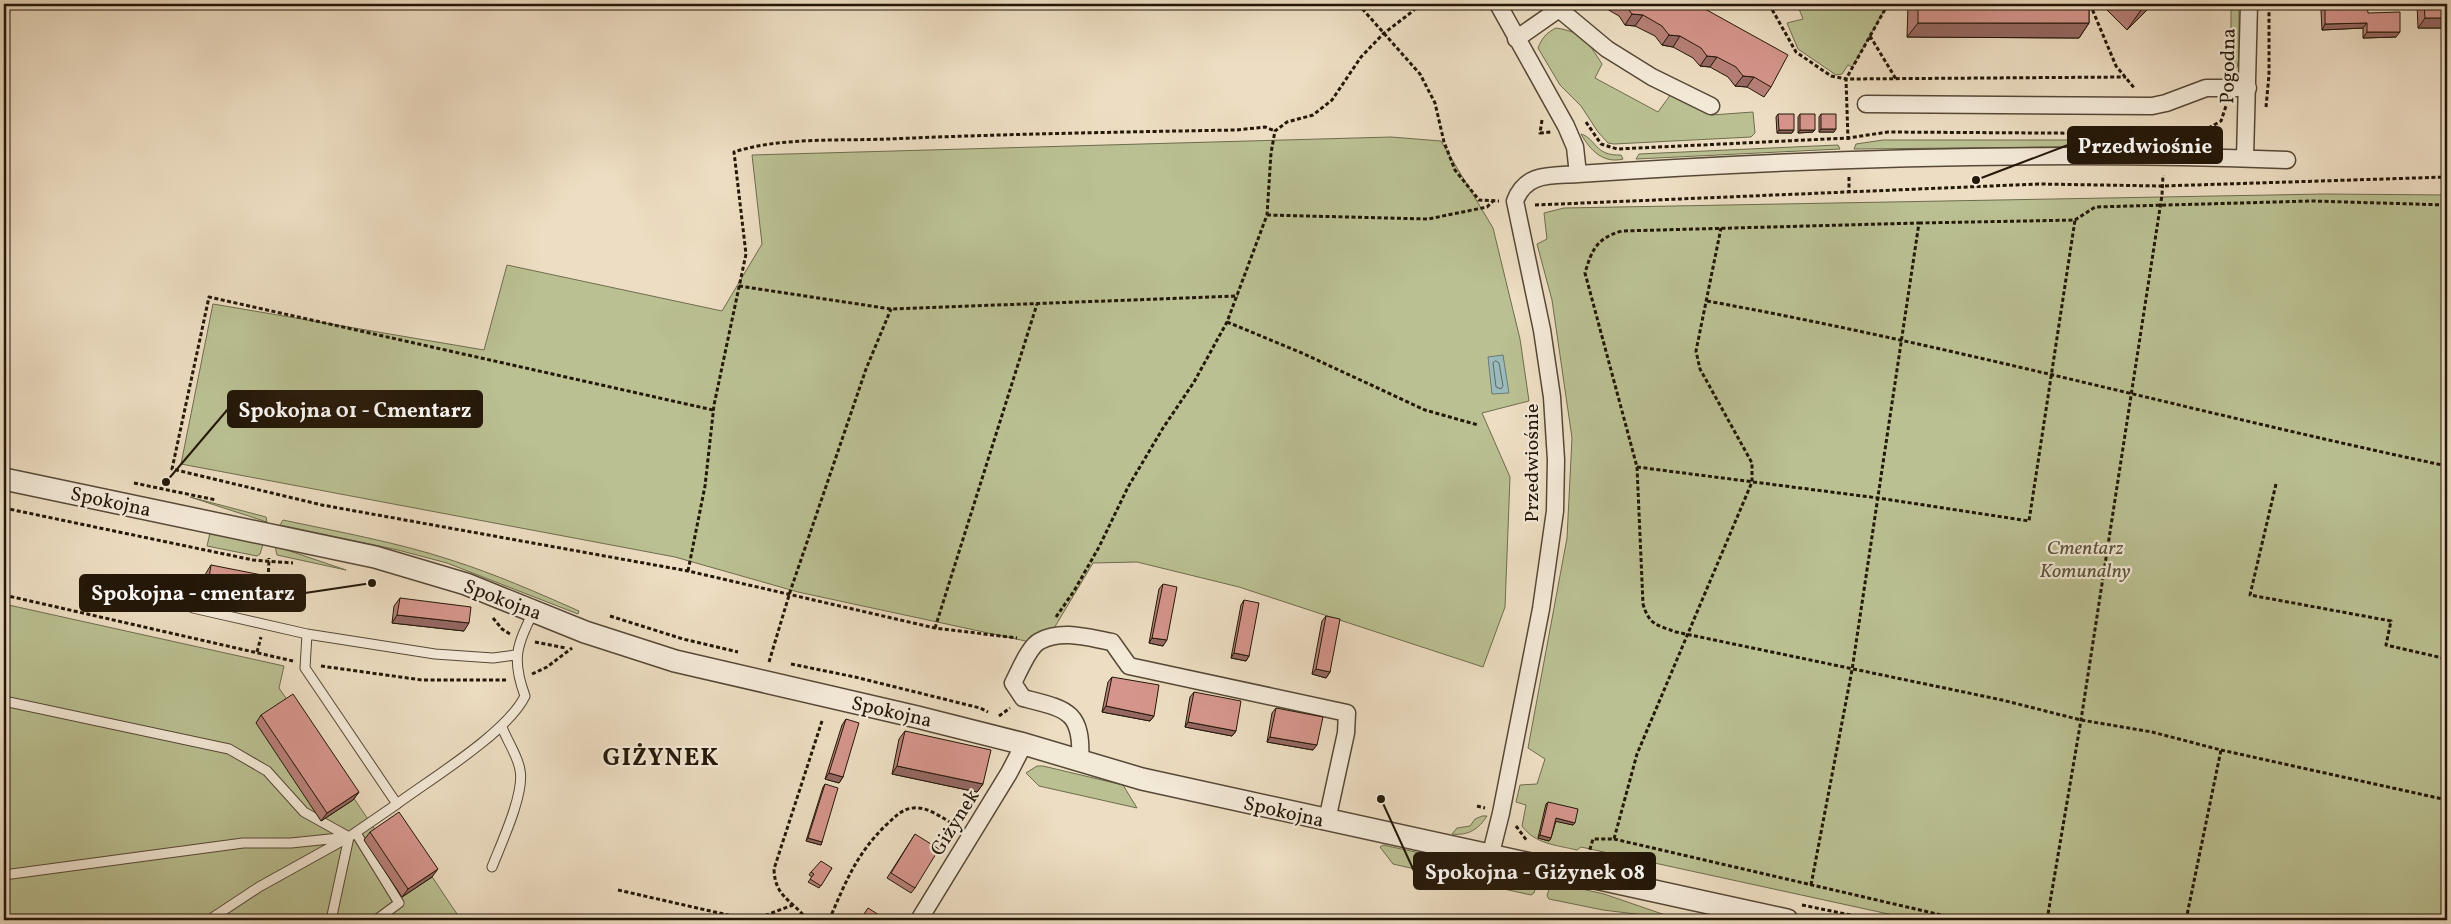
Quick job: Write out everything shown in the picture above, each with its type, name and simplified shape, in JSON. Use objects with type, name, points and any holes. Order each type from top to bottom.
[{"type":"street","points":[[1498,4],[1566,126],[1575,147],[1578,174]]},
{"type":"street","name":"Pogodna","points":[[2245,158],[2249,4]]},
{"type":"street","points":[[1516,39],[1560,7],[1607,49],[1652,77],[1711,106]]},
{"type":"street","points":[[1866,104],[2152,106],[2166,103],[2206,88],[2248,88]]},
{"type":"street","points":[[1515,202],[1519,190],[1525,183],[1536,178],[1578,174],[1847,160],[2017,157],[2245,158],[2287,160]]},
{"type":"street","name":"Przedwiośnie","points":[[1490,856],[1501,813],[1541,609],[1556,511],[1556,460],[1552,397],[1542,330],[1515,202]]},
{"type":"street","name":"Spokojna","points":[[4,479],[375,557],[466,584],[585,632],[675,661],[1024,744],[1142,779],[1787,920]]},
{"type":"street","points":[[1080,761],[1081,744],[1076,724],[1068,712],[1023,698],[1013,683],[1027,656],[1039,641],[1069,634],[1112,642],[1129,666],[1347,713],[1346,733],[1327,820]]},
{"type":"street","name":"Giżynek","points":[[919,920],[1024,744]]},
{"type":"lane","points":[[193,608],[307,634],[435,654],[493,658],[515,655]]},
{"type":"lane","points":[[209,920],[259,887],[353,835],[502,728],[519,708],[525,696],[519,680],[515,655],[520,639],[534,610]]},
{"type":"lane","points":[[307,634],[305,668],[397,804]]},
{"type":"lane","points":[[4,701],[229,749],[267,771],[304,812],[353,835],[399,903],[376,920]]},
{"type":"lane","points":[[492,867],[517,798],[521,773],[518,760],[502,728]]},
{"type":"lane","points":[[4,875],[243,843],[291,843],[353,835]]},
{"type":"lane","points":[[331,920],[353,835]]},
{"type":"path","points":[[1358,4],[1420,74],[1435,103],[1444,142],[1455,170],[1479,200],[1546,205],[2040,184],[2162,186],[2447,177]]},
{"type":"path","points":[[714,410],[209,297],[172,469],[322,505],[688,571],[789,596],[935,628],[1039,641],[1074,591],[1099,547],[1128,487],[1163,428],[1194,382],[1227,322],[1267,215],[1271,153],[1275,131],[1287,122],[1313,115],[1332,100],[1361,57],[1383,34],[1419,4]]},
{"type":"path","points":[[1769,4],[1796,52],[1831,76],[1846,79],[2126,77]]},
{"type":"path","points":[[1848,144],[1846,79],[1888,4]]},
{"type":"path","points":[[2090,4],[2116,66],[2143,94]]},
{"type":"path","points":[[2269,75],[2270,4]]},
{"type":"path","points":[[1870,36],[1896,79]]},
{"type":"path","points":[[1583,117],[1596,140],[1605,147],[1617,150],[1848,138],[1888,132],[2198,134],[2218,124],[2224,117],[2227,87]]},
{"type":"path","points":[[688,571],[705,486],[714,410],[746,254],[734,152],[750,147],[1018,134],[1236,130],[1265,127],[1275,131]]},
{"type":"path","points":[[2047,920],[2081,720],[2132,393],[2161,205],[2164,169]]},
{"type":"path","points":[[1848,171],[1849,191]]},
{"type":"path","points":[[1267,215],[1428,219],[1488,207],[1493,201]]},
{"type":"path","points":[[2447,205],[2312,201],[2094,207],[2075,220],[1622,231],[1604,236],[1591,254],[1585,273],[1637,466],[1643,604],[1646,617],[1656,625],[1852,670],[2002,700],[2081,720],[2152,732],[2221,750],[2447,800]]},
{"type":"path","points":[[1637,466],[1878,498],[2029,521],[2075,220]]},
{"type":"path","points":[[1811,884],[1852,670],[1919,223]]},
{"type":"path","points":[[1614,838],[1637,754],[1752,482],[1752,463],[1700,369],[1696,351],[1721,228]]},
{"type":"path","points":[[739,286],[891,309],[1238,296]]},
{"type":"path","points":[[1707,301],[2051,373],[2352,446],[2447,466]]},
{"type":"path","points":[[935,628],[1037,304]]},
{"type":"path","points":[[761,681],[770,660],[789,596],[866,369],[891,309]]},
{"type":"path","points":[[1227,322],[1302,353],[1425,410],[1478,425]]},
{"type":"path","points":[[2276,484],[2250,595],[2391,621],[2386,645],[2447,659]]},
{"type":"path","points":[[4,508],[244,558],[297,563]]},
{"type":"path","points":[[257,652],[266,614],[271,535]]},
{"type":"path","points":[[490,616],[502,629],[520,639],[580,652]]},
{"type":"path","points":[[807,920],[780,893],[775,881],[774,868],[822,721]]},
{"type":"path","points":[[2186,920],[2221,750]]},
{"type":"path","points":[[829,920],[850,872],[866,845],[899,812],[914,807],[971,834]]},
{"type":"path","points":[[1588,859],[1592,839],[1614,838],[1963,920]]},
{"type":"path","points":[[618,890],[752,920],[793,905]]},
{"type":"green space","points":[[1797,4],[1888,4],[1852,67],[1848,65],[1842,74],[1836,75],[1798,49],[1787,23],[1803,19]]},
{"type":"green space","points":[[2231,4],[2239,4],[2239,60],[2237,67],[2231,74]]},
{"type":"green space","points":[[1556,28],[1579,35],[1588,44],[1602,64],[1595,78],[1658,112],[1671,94],[1676,95],[1712,115],[1753,112],[1755,133],[1751,137],[1608,143],[1598,132],[1581,106],[1560,85],[1538,48],[1545,36]]},
{"type":"green space","points":[[1581,134],[1606,153],[1621,155],[1623,159],[1603,158],[1593,150]]},
{"type":"green space","points":[[1391,137],[1441,141],[1493,228],[1520,339],[1529,401],[1482,413],[1510,477],[1505,607],[1483,667],[1239,587],[1137,562],[1093,563],[1044,645],[798,592],[675,557],[181,464],[213,304],[484,350],[507,265],[722,311],[762,244],[752,155]]},
{"type":"green space","points":[[1883,140],[2154,140],[2157,146],[1854,149],[1856,144]]},
{"type":"green space","points":[[1838,145],[1840,149],[1636,159],[1639,154]]},
{"type":"green space","name":"Cmentarz Komunalny","points":[[2325,194],[2447,195],[2447,920],[1916,920],[1581,847],[1577,850],[1554,845],[1533,837],[1522,826],[1526,805],[1516,802],[1520,785],[1537,784],[1545,759],[1528,748],[1567,538],[1572,438],[1552,300],[1537,244],[1547,239],[1544,213],[1564,208]]},
{"type":"green space","points":[[190,497],[266,517],[267,522]]},
{"type":"green space","points":[[283,520],[409,548],[467,565],[579,611],[578,614],[447,563],[398,550],[280,525]]},
{"type":"green space","points":[[210,533],[263,544],[260,554],[257,556],[207,546]]},
{"type":"green space","points":[[275,546],[346,570],[277,555]]},
{"type":"green space","points":[[4,604],[284,666],[279,688],[376,831],[394,820],[461,920],[4,920]]},
{"type":"green space","points":[[1037,766],[1123,785],[1137,808],[1039,786],[1026,773]]},
{"type":"green space","points":[[1487,816],[1473,831],[1463,834],[1452,834],[1457,828],[1470,826],[1475,819]]},
{"type":"green space","points":[[1383,845],[1434,856],[1431,870],[1428,872],[1393,864],[1380,847]]},
{"type":"green space","points":[[1447,859],[1538,879],[1534,893],[1531,895],[1445,876]]},
{"type":"green space","points":[[1551,882],[1604,894],[1677,919],[1603,910],[1549,899],[1547,896]]},
{"type":"water","points":[[1503,355],[1509,393],[1492,394],[1488,357]]},
{"type":"building","points":[[1623,4],[1696,4],[1788,55],[1771,87],[1754,77],[1743,76],[1736,67],[1717,57],[1707,56],[1701,48],[1680,36],[1669,35],[1662,26],[1643,15],[1632,14]]},
{"type":"building","points":[[1918,4],[2089,4],[2089,23],[1918,23]]},
{"type":"building","points":[[2367,4],[2368,13],[2400,12],[2400,32],[2367,32],[2367,23],[2325,24],[2325,5]]},
{"type":"building","points":[[2424,4],[2447,4],[2447,18],[2425,18]]},
{"type":"building","points":[[1778,114],[1794,114],[1794,130],[1779,130]]},
{"type":"building","points":[[1800,114],[1815,114],[1815,130],[1800,130]]},
{"type":"building","points":[[1821,114],[1836,114],[1836,129],[1821,129]]},
{"type":"building","points":[[211,565],[267,576],[264,589],[209,578]]},
{"type":"building","points":[[1163,584],[1177,587],[1167,640],[1152,638]]},
{"type":"building","points":[[400,598],[471,607],[469,623],[397,615]]},
{"type":"building","points":[[1244,600],[1259,603],[1249,656],[1234,653]]},
{"type":"building","points":[[1326,616],[1340,619],[1330,672],[1316,669]]},
{"type":"building","points":[[1112,677],[1159,685],[1154,716],[1106,706]]},
{"type":"building","points":[[1194,692],[1241,701],[1236,731],[1188,722]]},
{"type":"building","points":[[293,694],[359,792],[327,813],[261,715]]},
{"type":"building","points":[[1276,708],[1323,717],[1317,745],[1270,737]]},
{"type":"building","points":[[846,719],[859,723],[843,777],[829,773]]},
{"type":"building","points":[[905,731],[991,750],[983,784],[897,766]]},
{"type":"building","points":[[825,784],[838,788],[822,842],[808,838]]},
{"type":"building","points":[[1548,802],[1578,809],[1575,823],[1556,818],[1551,838],[1540,835]]},
{"type":"building","points":[[399,812],[438,869],[408,889],[370,832]]},
{"type":"building","points":[[915,834],[939,849],[915,888],[891,873]]},
{"type":"building","points":[[821,861],[832,868],[821,886],[810,879],[814,874],[811,872]]},
{"type":"building","points":[[868,908],[879,915],[875,920],[860,920]]},
{"type":"place","name":"Przedwiośnie","points":[[1976,180]]},
{"type":"place","name":"Spokojna 01 - Cmentarz","points":[[166,482]]},
{"type":"place","name":"Spokojna - cmentarz","points":[[372,583]]},
{"type":"place","name":"Spokojna - Giżynek 08","points":[[1381,799]]},
{"type":"district","name":"GIŻYNEK","points":[[661,756]]}]
